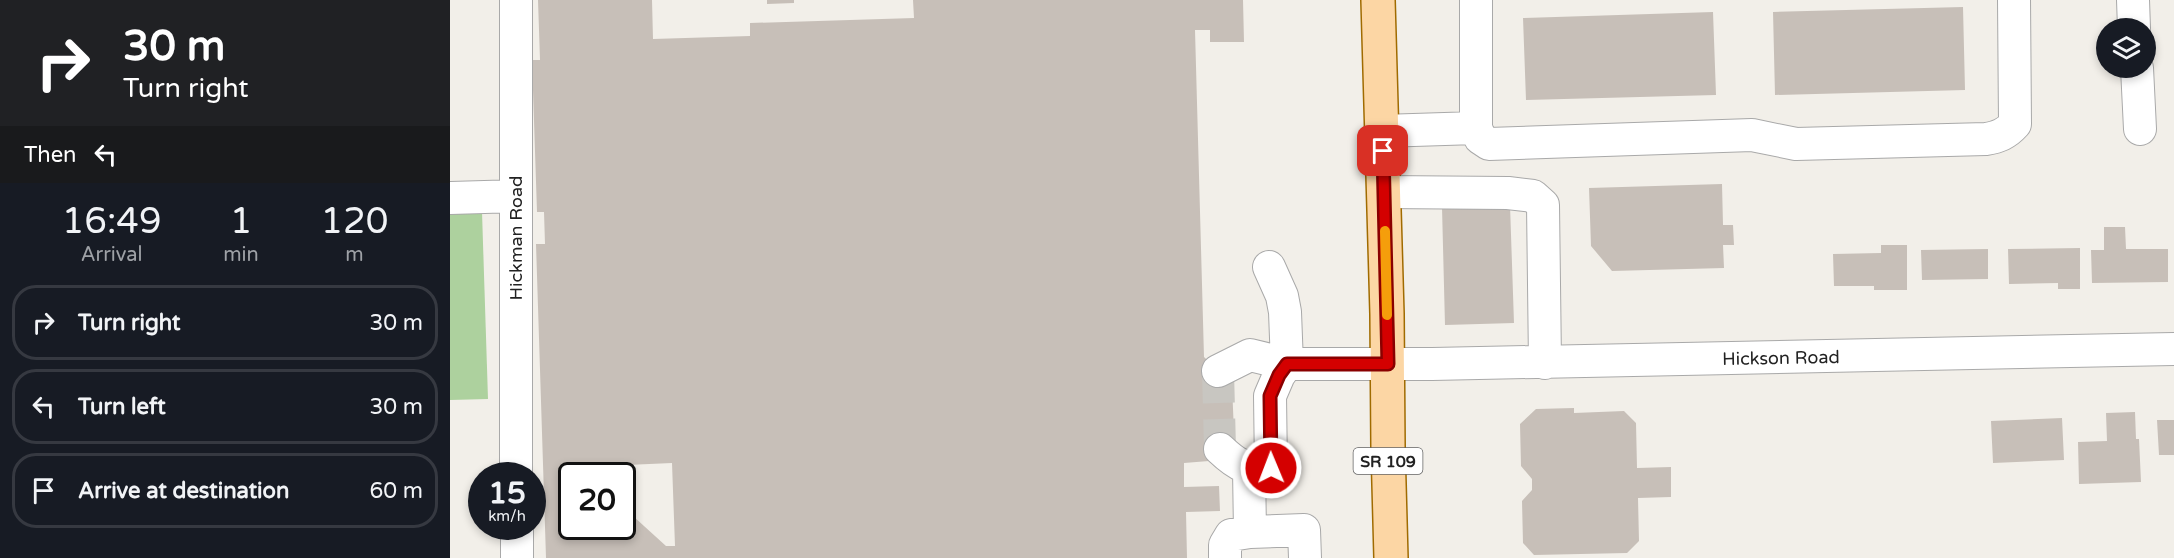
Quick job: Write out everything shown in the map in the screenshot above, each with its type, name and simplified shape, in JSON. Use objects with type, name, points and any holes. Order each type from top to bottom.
[{"type":"main road","name":"SR 109","points":[[1378,0],[1391,558]]},
{"type":"street","name":"Hickman Road","points":[[516,0],[516,462]]},
{"type":"street","points":[[1476,0],[1476,128],[1480,138],[1488,144],[1752,135],[1796,144],[1997,137],[2008,132],[2015,124],[2014,0]]},
{"type":"street","points":[[2133,0],[2134,18]]},
{"type":"street","points":[[2137,78],[2140,129]]},
{"type":"street","points":[[1382,131],[1476,128]]},
{"type":"street","points":[[1384,192],[1508,193],[1533,196],[1543,205],[1545,363]]},
{"type":"street","points":[[450,198],[516,196]]},
{"type":"street","points":[[1220,449],[1232,460],[1249,469],[1271,468],[1270,396],[1279,375],[1287,364],[1285,312],[1269,267]]},
{"type":"street","name":"Hickson Road","points":[[1218,371],[1250,355],[1287,364],[1545,363],[2174,349]]},
{"type":"street","points":[[1249,469],[1250,532]]},
{"type":"street","points":[[1225,558],[1225,545],[1231,535],[1304,530],[1305,558]]},
{"type":"street","points":[[516,540],[517,558]]},
{"type":"green space","points":[[482,212],[488,399],[450,400],[450,213]]},
{"type":"building","points":[[538,0],[652,0],[653,39],[750,36],[750,23],[914,18],[913,0],[1243,0],[1244,42],[1210,42],[1210,30],[1195,30],[1204,357],[1232,384],[1234,433],[1209,461],[1184,463],[1184,487],[1219,486],[1220,511],[1186,512],[1187,558],[546,558],[546,462],[543,462],[536,244],[545,244],[544,212],[537,212],[532,60],[540,60]]},
{"type":"building","points":[[767,0],[794,0],[794,3],[767,4]]},
{"type":"building","points":[[1963,7],[1965,90],[1775,95],[1773,12]]},
{"type":"building","points":[[1713,12],[1716,95],[1526,100],[1523,18]]},
{"type":"building","points":[[1722,184],[1723,225],[1733,225],[1734,245],[1723,245],[1724,268],[1612,271],[1591,246],[1589,188]]},
{"type":"building","points":[[1510,205],[1514,323],[1445,325],[1442,207]]},
{"type":"building","points":[[2104,227],[2125,227],[2126,249],[2168,249],[2168,282],[2092,283],[2091,250],[2104,250]]},
{"type":"building","points":[[1881,245],[1907,245],[1907,290],[1874,290],[1874,286],[1834,286],[1833,254],[1881,253]]},
{"type":"building","points":[[2080,248],[2080,289],[2058,289],[2058,283],[2009,284],[2008,249]]},
{"type":"building","points":[[1988,249],[1988,279],[1922,280],[1921,250]]},
{"type":"building","points":[[1574,408],[1574,413],[1624,411],[1636,423],[1637,468],[1671,467],[1671,497],[1638,498],[1639,541],[1627,553],[1534,555],[1523,543],[1522,501],[1532,490],[1532,479],[1521,466],[1520,424],[1536,409]]},
{"type":"building","points":[[2135,412],[2141,482],[2079,484],[2078,442],[2107,441],[2106,413]]},
{"type":"building","points":[[2062,418],[2064,460],[1993,463],[1991,421]]},
{"type":"building","points":[[2157,420],[2174,420],[2174,455],[2159,455]]},
{"type":"tunnel","points":[[1218,371],[1220,449]]},
{"type":"slow traffic","points":[[1385,231],[1387,315]]},
{"type":"route","points":[[1271,468],[1270,396],[1279,375],[1287,364],[1388,364],[1383,151]]}]
